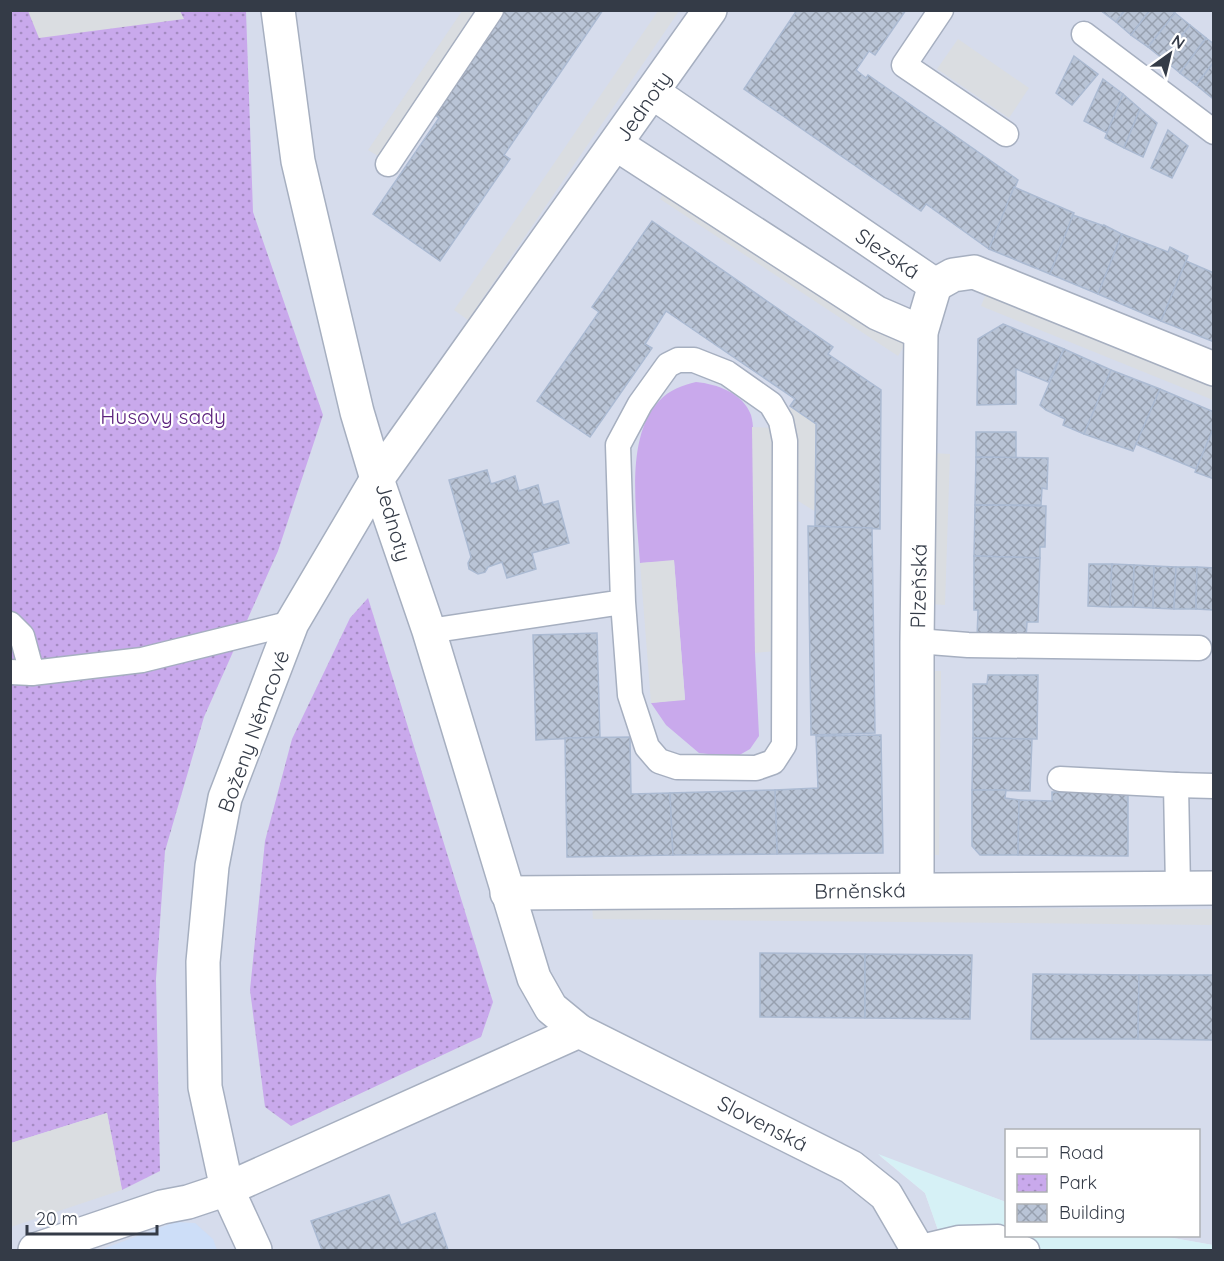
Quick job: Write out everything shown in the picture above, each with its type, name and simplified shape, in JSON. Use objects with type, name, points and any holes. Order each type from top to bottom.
[{"type":"street","points":[[278,10],[298,161],[357,412],[377,479]]},
{"type":"street","name":"Jednoty","points":[[579,1031],[551,1008],[534,978],[429,631],[377,479],[710,10]]},
{"type":"street","name":"Slezská","points":[[652,92],[935,285],[953,274],[974,272],[1214,369]]},
{"type":"street","points":[[616,144],[877,313],[921,332]]},
{"type":"street","name":"Plzeňská","points":[[917,889],[921,332],[935,285]]},
{"type":"street","name":"Boženy Němcové","points":[[255,1251],[227,1190],[205,1087],[203,962],[212,866],[225,798],[292,623],[377,479]]},
{"type":"street","name":"Brněnská","points":[[507,892],[1214,888]]},
{"type":"street","points":[[35,1251],[162,1207],[227,1190],[579,1031]]},
{"type":"street","name":"Slovenská","points":[[579,1031],[851,1167],[886,1195],[917,1250]]},
{"type":"lane","points":[[388,164],[491,10]]},
{"type":"lane","points":[[941,10],[904,65],[1006,134]]},
{"type":"lane","points":[[1084,34],[1214,132]]},
{"type":"lane","points":[[678,360],[694,360],[726,373],[771,405],[782,421],[785,441],[784,745],[773,762],[756,768],[677,767],[659,761],[647,747],[630,695],[623,602],[618,445],[640,404],[668,365],[678,360]]},
{"type":"lane","points":[[429,631],[623,602]]},
{"type":"lane","points":[[10,624],[22,636],[21,673],[142,660],[292,623]]},
{"type":"lane","points":[[918,641],[968,645],[1199,648]]},
{"type":"lane","points":[[1060,779],[1214,786]]},
{"type":"lane","points":[[1176,785],[1178,888]]},
{"type":"lane","points":[[917,1250],[959,1238],[998,1237],[1027,1251]]},
{"type":"shaded area","points":[[10,11],[1213,11],[1213,1245],[1168,1237],[1200,1237],[1200,1129],[1005,1129],[1005,1202],[880,1156],[925,1193],[945,1250],[11,1250]]},
{"type":"shaded area","points":[[28,11],[180,11],[184,19],[39,38]]},
{"type":"shaded area","points":[[462,11],[484,11],[383,159],[368,150]]},
{"type":"shaded area","points":[[658,11],[679,11],[468,320],[454,310]]},
{"type":"shaded area","points":[[958,39],[1029,88],[1009,118],[937,69]]},
{"type":"shaded area","points":[[669,185],[907,342],[898,356],[660,199]]},
{"type":"shaded area","points":[[987,291],[1213,382],[1213,400],[981,306]]},
{"type":"shaded area","points":[[790,406],[816,424],[816,512],[790,496]]},
{"type":"shaded area","points":[[752,427],[773,428],[775,651],[755,653]]},
{"type":"shaded area","points":[[933,453],[950,454],[945,605],[929,604]]},
{"type":"shaded area","points":[[674,560],[685,700],[651,703],[640,563]]},
{"type":"shaded area","points":[[926,671],[941,671],[939,855],[924,855]]},
{"type":"shaded area","points":[[592,906],[1213,909],[1214,925],[593,919]]},
{"type":"shaded area","points":[[107,1113],[122,1190],[11,1227],[11,1143]]},
{"type":"shaded area","points":[[878,1154],[1005,1202],[1005,1237],[1168,1237],[1213,1245],[1213,1250],[945,1250],[925,1193]]},
{"type":"shaded area","points":[[175,1222],[195,1223],[213,1239],[217,1250],[100,1250]]},
{"type":"green space","name":"Husovy sady","points":[[11,11],[246,11],[253,212],[323,415],[278,551],[204,717],[165,851],[156,979],[160,1171],[122,1190],[107,1113],[11,1143]]},
{"type":"green space","points":[[696,382],[712,385],[736,395],[747,407],[753,423],[755,653],[759,736],[750,749],[736,757],[699,753],[666,725],[651,703],[685,699],[674,561],[640,563],[635,501],[637,456],[641,435],[648,417],[659,401],[676,388]]},
{"type":"green space","points":[[368,598],[493,1002],[481,1037],[291,1126],[265,1107],[250,990],[265,841],[292,739],[350,618]]},
{"type":"building","points":[[504,10],[603,10],[504,155],[510,159],[440,261],[373,214],[439,118],[433,114]]},
{"type":"building","points":[[797,10],[906,10],[875,55],[869,51],[856,70],[866,78],[868,75],[1018,180],[989,249],[926,204],[921,211],[744,89]]},
{"type":"building","points":[[1100,10],[1125,10],[1116,22]]},
{"type":"building","points":[[1125,10],[1150,10],[1131,35],[1116,22]]},
{"type":"building","points":[[1150,10],[1171,10],[1175,13],[1148,47],[1131,35]]},
{"type":"building","points":[[1175,13],[1190,25],[1163,59],[1148,47]]},
{"type":"building","points":[[1190,25],[1206,38],[1180,73],[1163,59]]},
{"type":"building","points":[[1206,38],[1214,44],[1214,62],[1196,85],[1180,73]]},
{"type":"building","points":[[1074,56],[1098,74],[1072,105],[1056,93]]},
{"type":"building","points":[[1214,62],[1214,95],[1212,98],[1196,85]]},
{"type":"building","points":[[1103,79],[1123,94],[1107,133],[1084,121]]},
{"type":"building","points":[[1123,94],[1140,109],[1124,148],[1105,138]]},
{"type":"building","points":[[1140,109],[1157,123],[1143,157],[1124,148]]},
{"type":"building","points":[[1168,130],[1188,146],[1172,178],[1151,168]]},
{"type":"building","points":[[1014,187],[1074,213],[1050,274],[989,249]]},
{"type":"building","points":[[1073,215],[1104,225],[1122,234],[1098,294],[1050,274]]},
{"type":"building","points":[[652,221],[833,347],[828,354],[881,390],[880,529],[815,526],[816,424],[790,406],[795,399],[666,311],[645,344],[652,348],[590,437],[537,401],[599,312],[592,307]]},
{"type":"building","points":[[1122,234],[1168,252],[1170,247],[1188,256],[1161,321],[1098,294]]},
{"type":"building","points":[[1186,261],[1214,273],[1214,342],[1161,321]]},
{"type":"building","points":[[1003,324],[1064,349],[1048,382],[1016,369],[1016,404],[977,405],[978,339]]},
{"type":"building","points":[[1064,349],[1111,370],[1084,434],[1063,425],[1065,419],[1040,405]]},
{"type":"building","points":[[1111,370],[1160,389],[1133,451],[1084,434]]},
{"type":"building","points":[[1160,389],[1214,412],[1214,427],[1196,469],[1136,444]]},
{"type":"building","points":[[1214,427],[1214,479],[1195,472]]},
{"type":"building","points":[[976,432],[1016,432],[1016,458],[976,457]]},
{"type":"building","points":[[976,457],[1048,458],[1047,489],[1042,488],[1041,505],[975,505]]},
{"type":"building","points":[[487,470],[491,484],[515,476],[519,491],[538,485],[543,505],[558,501],[569,543],[532,553],[536,569],[507,578],[502,562],[478,574],[469,569],[468,563],[471,557],[449,480]]},
{"type":"building","points":[[975,505],[1046,506],[1045,547],[1040,547],[1040,558],[974,556]]},
{"type":"building","points":[[808,526],[872,528],[875,733],[811,735]]},
{"type":"building","points":[[974,556],[1040,558],[1038,622],[1027,622],[1026,640],[977,639],[978,610],[974,610]]},
{"type":"building","points":[[1089,564],[1112,564],[1110,607],[1088,606]]},
{"type":"building","points":[[1112,564],[1134,565],[1133,607],[1110,607]]},
{"type":"building","points":[[1134,565],[1154,566],[1153,608],[1133,607]]},
{"type":"building","points":[[1154,566],[1176,567],[1174,609],[1153,608]]},
{"type":"building","points":[[1176,567],[1197,567],[1196,609],[1174,609]]},
{"type":"building","points":[[1197,567],[1214,568],[1214,610],[1196,609]]},
{"type":"building","points":[[597,633],[600,737],[536,740],[533,635]]},
{"type":"building","points":[[988,675],[1038,675],[1037,739],[973,738],[973,684],[987,684]]},
{"type":"building","points":[[881,735],[883,853],[777,854],[775,790],[818,788],[816,736]]},
{"type":"building","points":[[630,737],[631,794],[670,793],[673,855],[567,857],[565,738]]},
{"type":"building","points":[[973,738],[1032,739],[1030,791],[972,790]]},
{"type":"building","points":[[775,790],[777,854],[673,855],[670,793]]},
{"type":"building","points":[[972,790],[1006,790],[1005,798],[1019,800],[1018,855],[980,855],[972,846]]},
{"type":"building","points":[[1052,792],[1128,792],[1128,856],[1018,855],[1019,800],[1052,801]]},
{"type":"building","points":[[760,953],[865,954],[865,1018],[760,1017]]},
{"type":"building","points":[[865,954],[972,955],[970,1019],[865,1018]]},
{"type":"building","points":[[1033,974],[1139,975],[1138,1039],[1031,1039]]},
{"type":"building","points":[[1139,975],[1214,975],[1214,1040],[1138,1039]]},
{"type":"building","points":[[389,1195],[401,1225],[435,1213],[448,1250],[322,1250],[311,1221]]}]
